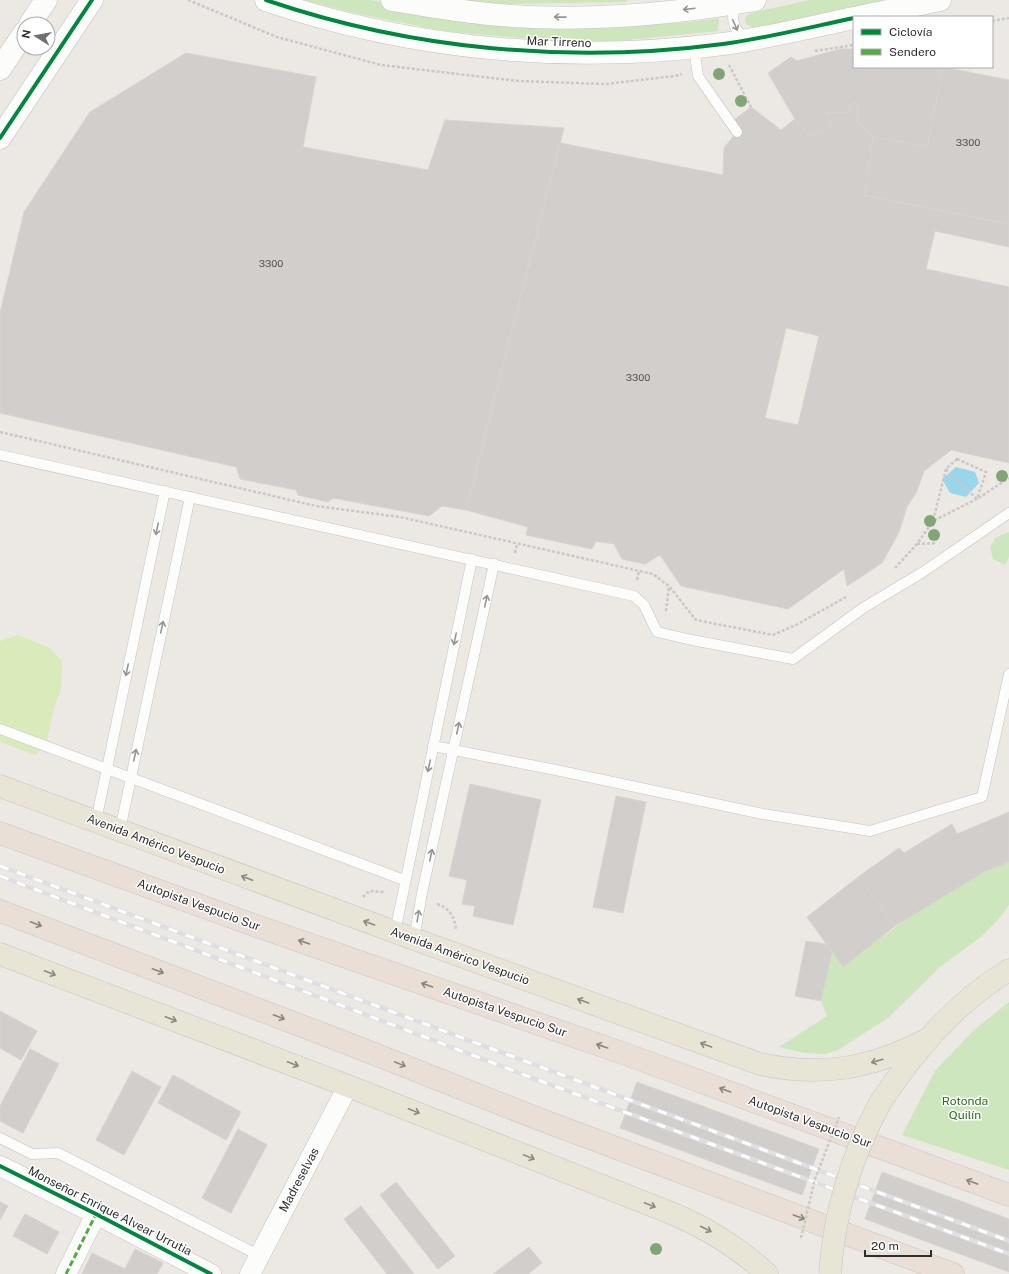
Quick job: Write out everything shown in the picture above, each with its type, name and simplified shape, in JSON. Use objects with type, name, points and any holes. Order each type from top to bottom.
[{"type":"highway","name":"Autopista Vespucio Sur","points":[[0,833],[241,921],[628,1055],[1009,1195]]},
{"type":"highway","points":[[0,911],[349,1044],[539,1120],[953,1274]]},
{"type":"main road","name":"Avenida Américo Vespucio","points":[[0,786],[404,936],[736,1056],[783,1069],[822,1071],[864,1065],[906,1051],[926,1040]]},
{"type":"main road","points":[[0,954],[348,1086],[697,1224],[728,1242],[749,1257],[767,1274]]},
{"type":"main road","points":[[830,1274],[833,1237],[841,1198],[851,1165],[864,1133],[880,1103],[906,1065],[926,1040],[973,996],[1009,970]]},
{"type":"street","points":[[35,16],[46,0]]},
{"type":"street","points":[[0,138],[92,0]]},
{"type":"street","name":"Mar Tirreno","points":[[266,0],[359,26],[401,35],[484,47],[565,53],[605,53],[694,48],[752,40],[853,18]]},
{"type":"street","name":"Mar Tirreno","points":[[392,0],[490,14],[586,17],[646,14],[746,2]]},
{"type":"street","points":[[864,16],[940,0]]},
{"type":"street","points":[[0,69],[16,45]]},
{"type":"street","name":"Madreselvas","points":[[250,1274],[348,1086]]},
{"type":"street","name":"Monseñor Enrique Alvear Urrutia","points":[[0,1166],[211,1274]]},
{"type":"street","points":[[66,1274],[96,1214]]},
{"type":"lane","points":[[746,2],[733,11],[733,21],[736,29],[742,36],[752,40]]},
{"type":"lane","points":[[694,48],[698,76],[737,132]]},
{"type":"lane","points":[[0,455],[634,596],[644,605],[657,632],[793,659],[863,608],[924,572],[1009,513]]},
{"type":"lane","points":[[96,821],[165,491]]},
{"type":"lane","points":[[120,830],[190,497]]},
{"type":"lane","points":[[404,936],[404,880],[472,559]]},
{"type":"lane","points":[[404,936],[422,893],[494,564]]},
{"type":"lane","points":[[433,746],[556,770],[763,814],[870,831],[982,797],[1009,674]]},
{"type":"lane","points":[[0,729],[106,770],[404,880]]},
{"type":"lane","points":[[0,1138],[32,1154],[58,1153],[260,1256]]},
{"type":"path","points":[[993,21],[1009,18]]},
{"type":"path","points":[[725,44],[730,66],[751,107]]},
{"type":"path","points":[[0,432],[316,506],[400,517],[653,574],[669,586],[696,620],[773,635],[796,625],[853,594]]},
{"type":"path","points":[[893,571],[917,544],[933,521],[946,469],[957,459],[986,472],[977,499]]},
{"type":"path","points":[[946,469],[977,499]]},
{"type":"path","points":[[933,521],[977,499],[1009,478]]},
{"type":"path","points":[[360,901],[369,891],[386,892]]},
{"type":"path","points":[[432,902],[447,909],[452,916],[456,936]]},
{"type":"path","points":[[801,1238],[815,1179],[839,1117]]},
{"type":"green space","points":[[304,0],[371,0],[424,12],[611,27],[690,22],[719,18],[718,31],[608,42],[522,38],[444,31],[354,13]]},
{"type":"green space","points":[[456,0],[627,0],[628,2],[505,4]]},
{"type":"green space","points":[[810,0],[896,0],[754,28],[746,24],[745,19],[747,15],[755,12]]},
{"type":"green space","points":[[1009,532],[1009,557],[1005,565],[993,559],[990,547],[995,538]]},
{"type":"green space","points":[[18,635],[50,648],[62,661],[61,690],[55,704],[46,746],[35,755],[0,742],[0,641]]},
{"type":"green space","points":[[1009,862],[1009,905],[998,920],[982,936],[940,967],[888,1018],[838,1050],[825,1054],[805,1053],[779,1047],[827,1016],[821,1001],[832,952],[843,967],[922,908],[964,883]]},
{"type":"green space","name":"Rotonda Quilín","points":[[1009,1002],[1009,1170],[902,1135],[935,1071],[973,1031]]},
{"type":"water","points":[[956,467],[975,472],[979,483],[966,497],[950,493],[942,479]]},
{"type":"building","points":[[840,49],[853,49],[853,68],[943,68],[927,147],[873,137],[856,120],[858,106],[853,102],[847,113],[826,113],[833,125],[810,137],[795,119],[768,73],[791,57],[797,61]]},
{"type":"building","points":[[186,53],[316,77],[303,147],[428,170],[445,120],[564,128],[466,510],[442,506],[429,516],[333,498],[328,502],[298,495],[296,490],[240,479],[236,467],[0,413],[0,313],[24,212],[90,112]]},
{"type":"building","points":[[943,68],[1009,80],[1009,224],[862,195],[865,194],[873,137],[927,147]]},
{"type":"building","points":[[853,102],[858,106],[856,120],[873,137],[865,194],[862,195],[1009,224],[1009,247],[935,231],[926,269],[1009,287],[1009,463],[951,450],[924,471],[917,491],[907,507],[899,532],[882,563],[847,586],[844,569],[788,609],[681,586],[660,555],[645,564],[622,559],[614,544],[596,541],[592,549],[526,535],[528,527],[466,510],[560,143],[723,175],[724,148],[737,132],[734,120],[751,107],[781,130],[795,119],[810,137],[833,125],[826,113],[847,113]],"holes":[[[786,328],[819,336],[798,425],[765,418]]]},
{"type":"building","points":[[470,784],[541,800],[513,925],[473,916],[475,906],[462,904],[467,880],[449,876]]},
{"type":"building","points":[[616,796],[646,802],[623,913],[593,907]]},
{"type":"building","points":[[1009,812],[1009,862],[984,872],[895,926],[858,877],[899,848],[904,853],[952,824],[957,834]]},
{"type":"building","points":[[858,877],[895,926],[843,967],[807,917]]},
{"type":"building","points":[[806,941],[826,944],[832,952],[821,1001],[795,996]]},
{"type":"building","points":[[0,1011],[37,1031],[21,1060],[0,1048]]},
{"type":"building","points":[[30,1049],[59,1064],[23,1133],[0,1121],[0,1106]]},
{"type":"building","points":[[132,1071],[161,1087],[124,1155],[96,1140]]},
{"type":"building","points":[[173,1075],[241,1112],[226,1140],[158,1103]]},
{"type":"building","points":[[637,1082],[819,1149],[802,1195],[620,1128]]},
{"type":"building","points":[[238,1129],[267,1145],[231,1213],[202,1198]]},
{"type":"building","points":[[882,1172],[1009,1219],[1009,1272],[865,1219]]},
{"type":"building","points":[[396,1182],[455,1256],[438,1269],[380,1195]]},
{"type":"building","points":[[0,1202],[8,1206],[0,1220]]},
{"type":"building","points":[[361,1206],[414,1274],[387,1274],[344,1219]]},
{"type":"building","points":[[25,1214],[59,1232],[47,1254],[13,1236]]},
{"type":"building","points":[[529,1247],[542,1263],[528,1274],[493,1274]]},
{"type":"building","points":[[135,1249],[163,1263],[157,1274],[82,1274],[92,1253],[125,1269]]},
{"type":"railway","points":[[0,866],[1009,1241]]},
{"type":"railway","points":[[0,876],[546,1083],[1009,1254]]},
{"type":"marked path","points":[[66,1274],[96,1214]]},
{"type":"cycle path","points":[[0,138],[92,0]]},
{"type":"cycle path","points":[[266,0],[321,17],[378,31],[435,41],[492,48],[550,52],[608,53],[666,50],[723,44],[772,36],[853,18]]},
{"type":"cycle path","points":[[0,1166],[211,1274]]}]
